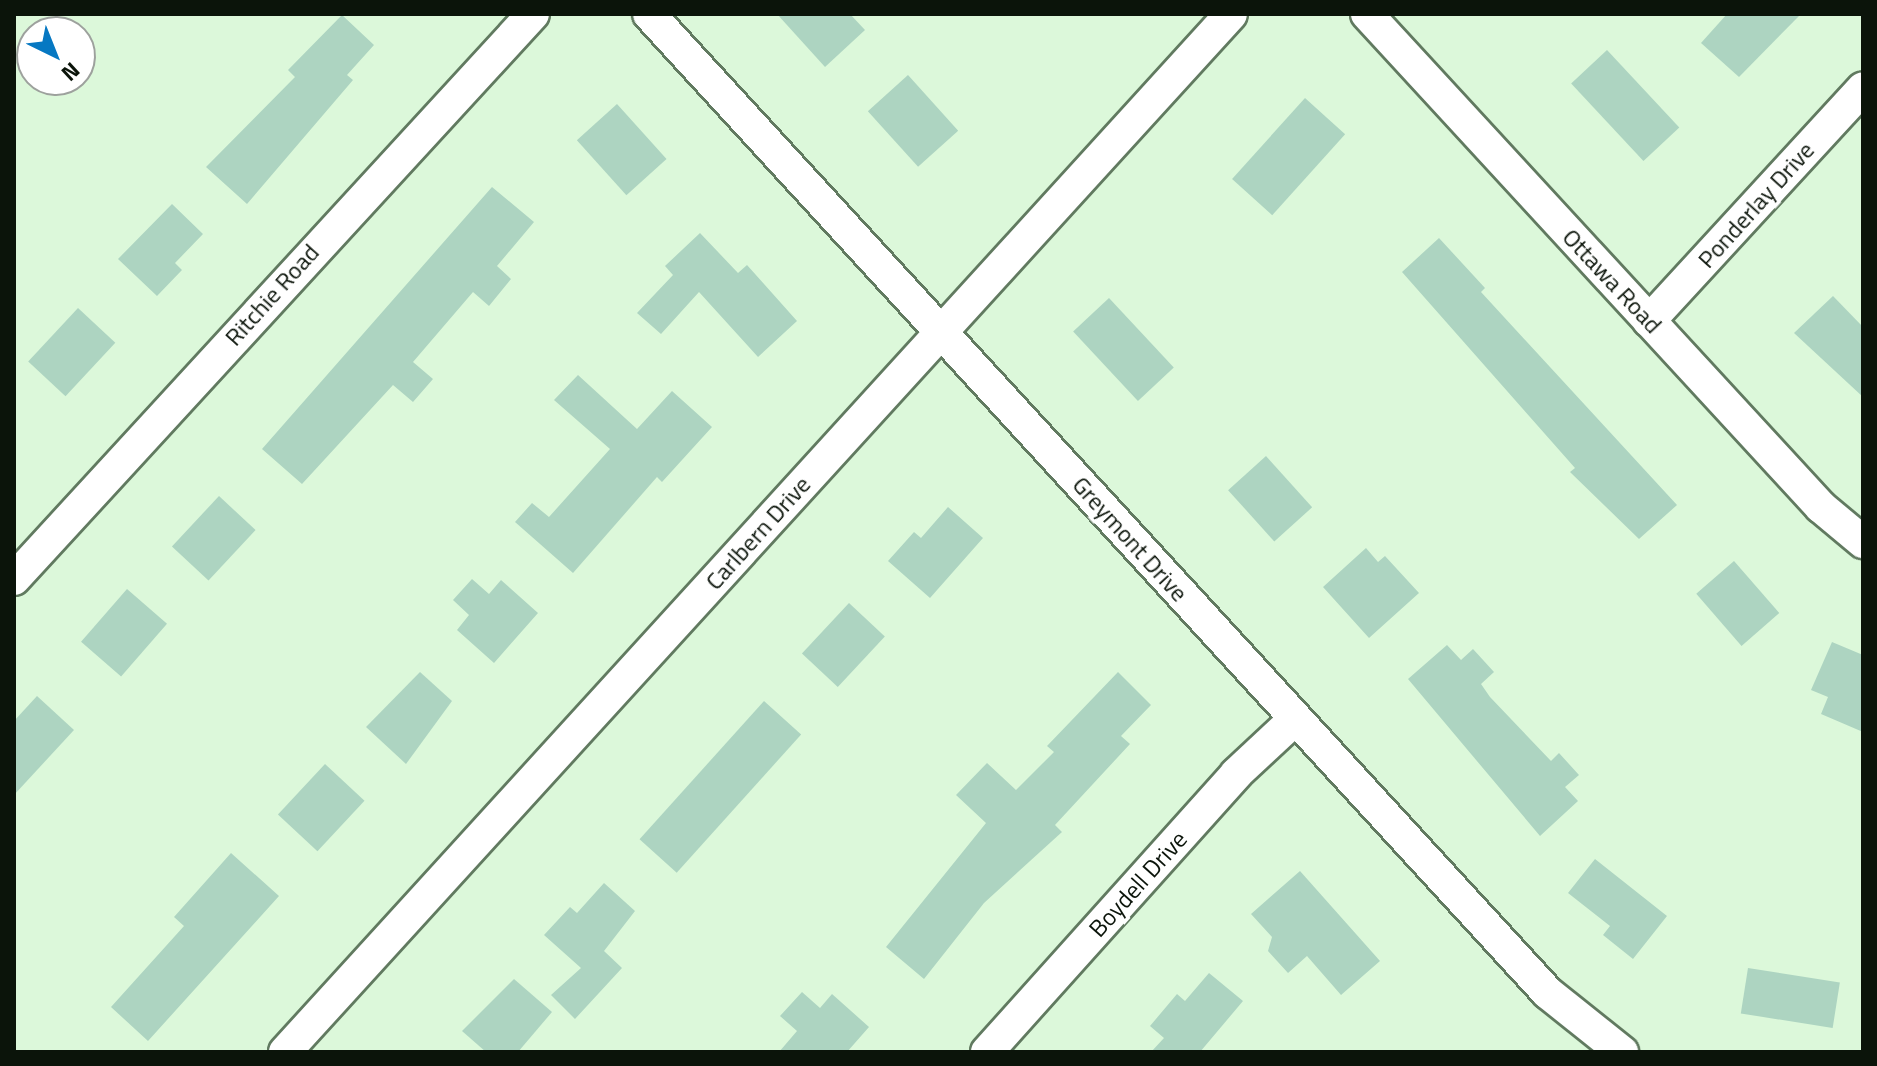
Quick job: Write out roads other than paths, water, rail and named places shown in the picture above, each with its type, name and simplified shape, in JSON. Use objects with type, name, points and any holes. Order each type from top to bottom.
[{"type":"street","name":"Ritchie Road","points":[[14,579],[533,14]]},
{"type":"street","name":"Greymont Drive","points":[[649,14],[942,331],[1294,720],[1548,993],[1622,1052]]},
{"type":"street","name":"Carlbern Drive","points":[[285,1052],[1231,14]]},
{"type":"street","name":"Ottawa Road","points":[[1367,14],[1821,507],[1863,542]]},
{"type":"street","name":"Ponderlay Drive","points":[[1649,321],[1863,88]]},
{"type":"street","name":"Boydell Drive","points":[[987,1052],[1236,774],[1294,720]]}]
